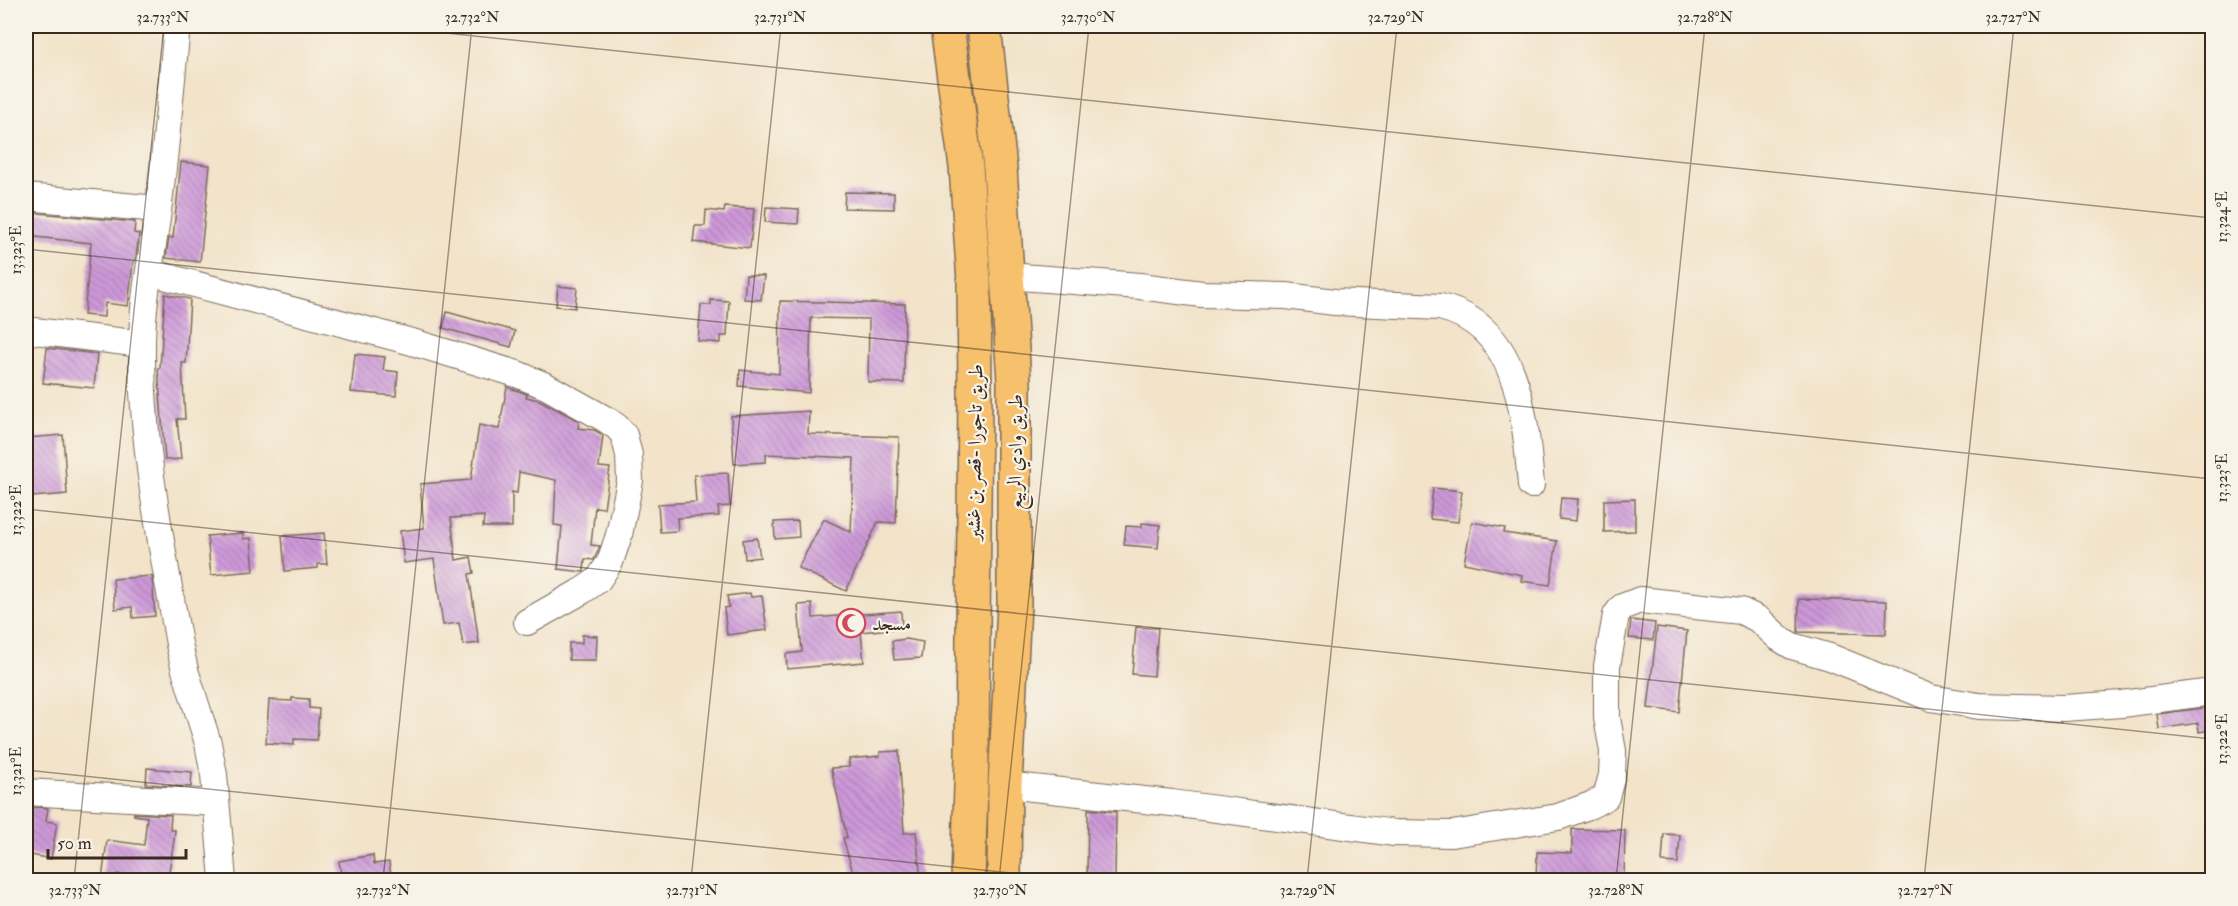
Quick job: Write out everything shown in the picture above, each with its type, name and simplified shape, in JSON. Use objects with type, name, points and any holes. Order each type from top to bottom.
[{"type":"highway","name":"طريق تاجورا -قصر بن غشير","points":[[947,26],[966,167],[974,282],[972,756],[968,880]]},
{"type":"highway","name":"طريق وادي الربيع","points":[[984,26],[1000,168],[1014,380],[1014,605],[1005,785],[1004,880]]},
{"type":"street","points":[[177,26],[142,344],[142,387],[147,444],[164,556],[185,670],[208,743],[223,880]]},
{"type":"street","points":[[26,197],[158,209]]},
{"type":"street","points":[[149,272],[412,342],[517,374],[546,386],[617,427],[624,435],[629,455],[630,481],[619,535],[610,562],[598,580],[527,622]]},
{"type":"street","points":[[1007,276],[1140,286],[1202,294],[1286,296],[1335,302],[1440,307],[1454,311],[1468,317],[1484,329],[1502,350],[1521,404],[1527,436],[1531,485]]},
{"type":"street","points":[[26,330],[142,344]]},
{"type":"street","points":[[1005,785],[1172,803],[1395,833],[1452,834],[1558,817],[1606,797],[1613,751],[1607,718],[1607,666],[1616,615],[1622,607],[1640,600],[1741,611],[1758,619],[1779,638],[1792,646],[1830,657],[1931,698],[1979,706],[2064,708],[2122,704],[2212,692]]},
{"type":"street","points":[[26,792],[216,803]]},
{"type":"building","points":[[181,162],[210,165],[200,262],[166,258],[169,237],[173,238]]},
{"type":"building","points":[[845,192],[894,193],[894,209],[844,208]]},
{"type":"building","points":[[725,207],[754,209],[750,248],[693,242],[695,226],[705,226],[706,210],[724,212]]},
{"type":"building","points":[[766,207],[799,209],[798,224],[765,222]]},
{"type":"building","points":[[27,212],[135,222],[134,233],[139,234],[128,306],[105,303],[104,317],[84,315],[91,243],[26,236]]},
{"type":"building","points":[[746,275],[764,276],[761,300],[744,299]]},
{"type":"building","points":[[558,286],[577,288],[575,308],[556,306]]},
{"type":"building","points":[[165,294],[190,299],[186,363],[182,363],[185,419],[177,419],[181,459],[165,460],[158,368],[160,368]]},
{"type":"building","points":[[711,300],[729,301],[727,336],[721,336],[721,343],[698,341],[701,305],[711,305]]},
{"type":"building","points":[[780,301],[905,304],[904,383],[868,382],[869,319],[811,318],[809,393],[739,386],[740,370],[779,374]]},
{"type":"building","points":[[447,312],[515,331],[511,347],[443,328]]},
{"type":"building","points":[[47,348],[97,354],[94,388],[43,383]]},
{"type":"building","points":[[355,354],[385,357],[383,370],[398,372],[396,396],[351,392]]},
{"type":"building","points":[[507,387],[527,394],[526,397],[539,400],[579,421],[578,428],[594,430],[603,435],[599,467],[610,468],[604,508],[595,507],[591,545],[600,546],[594,560],[585,559],[584,572],[558,569],[562,526],[554,525],[556,480],[519,472],[517,493],[512,492],[512,527],[483,527],[484,516],[451,518],[456,560],[471,557],[474,573],[469,574],[479,643],[463,645],[459,623],[443,625],[434,559],[404,563],[400,531],[424,528],[420,484],[471,480],[479,425],[499,429]]},
{"type":"building","points":[[809,411],[808,434],[899,437],[896,523],[878,522],[846,591],[798,568],[824,519],[851,532],[854,458],[766,454],[766,462],[734,464],[731,416]]},
{"type":"building","points":[[63,435],[67,494],[32,497],[28,438]]},
{"type":"building","points":[[728,473],[730,506],[718,507],[719,516],[677,518],[678,531],[660,532],[658,504],[696,502],[694,475]]},
{"type":"building","points":[[1433,488],[1462,491],[1458,522],[1430,519]]},
{"type":"building","points":[[1561,498],[1578,499],[1576,521],[1559,519]]},
{"type":"building","points":[[1635,499],[1635,531],[1604,532],[1604,500]]},
{"type":"building","points":[[798,521],[799,537],[775,539],[774,522]]},
{"type":"building","points":[[1472,522],[1505,528],[1504,533],[1557,541],[1550,585],[1521,581],[1522,575],[1464,563]]},
{"type":"building","points":[[1142,523],[1160,525],[1158,548],[1124,545],[1126,526],[1142,527]]},
{"type":"building","points":[[243,533],[243,539],[251,538],[254,571],[211,575],[207,536]]},
{"type":"building","points":[[324,533],[327,564],[318,564],[318,568],[285,571],[282,536]]},
{"type":"building","points":[[757,538],[760,557],[745,559],[743,540]]},
{"type":"building","points":[[152,576],[155,616],[133,618],[132,607],[115,609],[113,579]]},
{"type":"building","points":[[750,593],[751,597],[762,596],[767,630],[727,635],[724,608],[729,607],[727,596]]},
{"type":"building","points":[[1799,599],[1887,601],[1886,634],[1798,632]]},
{"type":"building","points":[[812,604],[813,618],[901,611],[902,628],[861,632],[864,662],[787,669],[786,654],[802,652],[798,605]]},
{"type":"building","points":[[1631,620],[1655,623],[1653,640],[1629,638]]},
{"type":"building","points":[[1136,627],[1158,628],[1154,676],[1132,674]]},
{"type":"building","points":[[1657,627],[1687,631],[1679,712],[1648,708]]},
{"type":"building","points":[[582,635],[597,636],[596,660],[569,660],[569,643],[582,643]]},
{"type":"building","points":[[906,639],[923,642],[921,658],[894,660],[892,641]]},
{"type":"building","points":[[292,698],[309,699],[309,708],[319,709],[317,740],[294,739],[294,745],[266,743],[269,700],[292,701]]},
{"type":"building","points":[[2212,707],[2212,730],[2199,732],[2198,723],[2159,729],[2157,714]]},
{"type":"building","points":[[899,751],[904,833],[916,832],[921,880],[855,880],[843,838],[847,837],[831,768],[849,767],[849,759],[880,756],[880,752]]},
{"type":"building","points":[[147,768],[192,772],[191,787],[146,784]]},
{"type":"building","points":[[26,807],[48,808],[46,821],[57,823],[51,859],[26,854]]},
{"type":"building","points":[[1088,809],[1116,812],[1115,880],[1087,880]]},
{"type":"building","points":[[134,813],[171,815],[170,830],[175,830],[168,878],[151,876],[151,879],[117,874],[116,880],[102,880],[107,840],[144,845],[147,817],[134,815]]},
{"type":"building","points":[[1572,829],[1625,830],[1624,880],[1536,880],[1537,852],[1572,853]]},
{"type":"building","points":[[1664,834],[1680,835],[1678,863],[1662,862]]},
{"type":"building","points":[[373,855],[374,864],[389,862],[391,876],[388,876],[388,880],[342,880],[339,861]]},
{"type":"place","name":"مسجد","points":[[851,623]]}]
